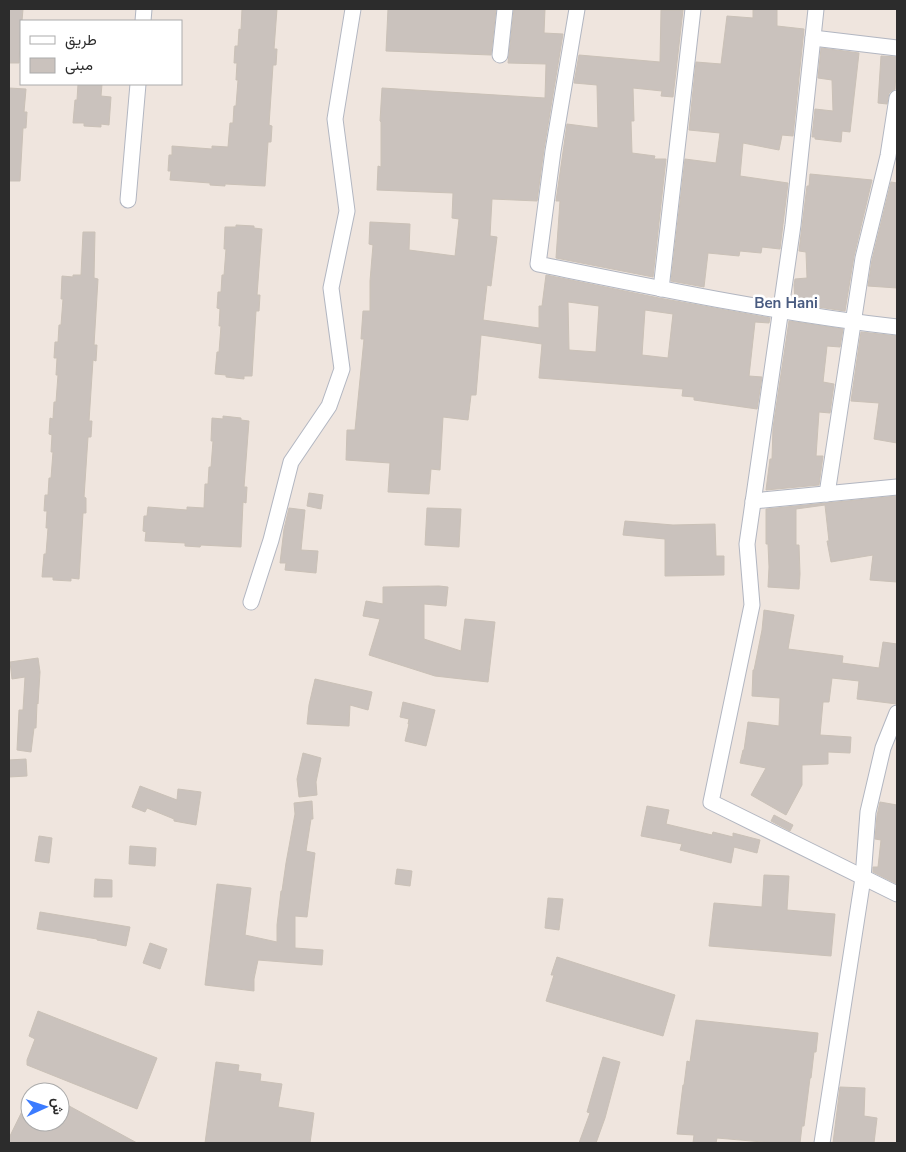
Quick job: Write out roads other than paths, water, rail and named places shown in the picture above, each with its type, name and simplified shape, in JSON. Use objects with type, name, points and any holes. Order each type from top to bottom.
[{"type":"street","points":[[251,602],[271,540],[291,462],[329,406],[342,369],[331,288],[347,211],[335,120],[353,9]]},
{"type":"street","points":[[500,55],[505,9]]},
{"type":"street","points":[[577,9],[553,151],[538,264],[661,289],[854,322],[897,327]]},
{"type":"street","points":[[661,289],[693,9]]},
{"type":"street","points":[[816,9],[793,225],[747,544],[752,605],[711,802],[897,894]]},
{"type":"street","points":[[813,38],[897,48]]},
{"type":"street","points":[[128,200],[138,85]]},
{"type":"street","points":[[828,494],[863,258],[888,156],[897,98]]},
{"type":"street","points":[[753,501],[897,487]]},
{"type":"street","points":[[822,1143],[863,878],[868,812],[883,748],[897,713]]},
{"type":"district","name":"Ben Hani","points":[[786,303]]}]
